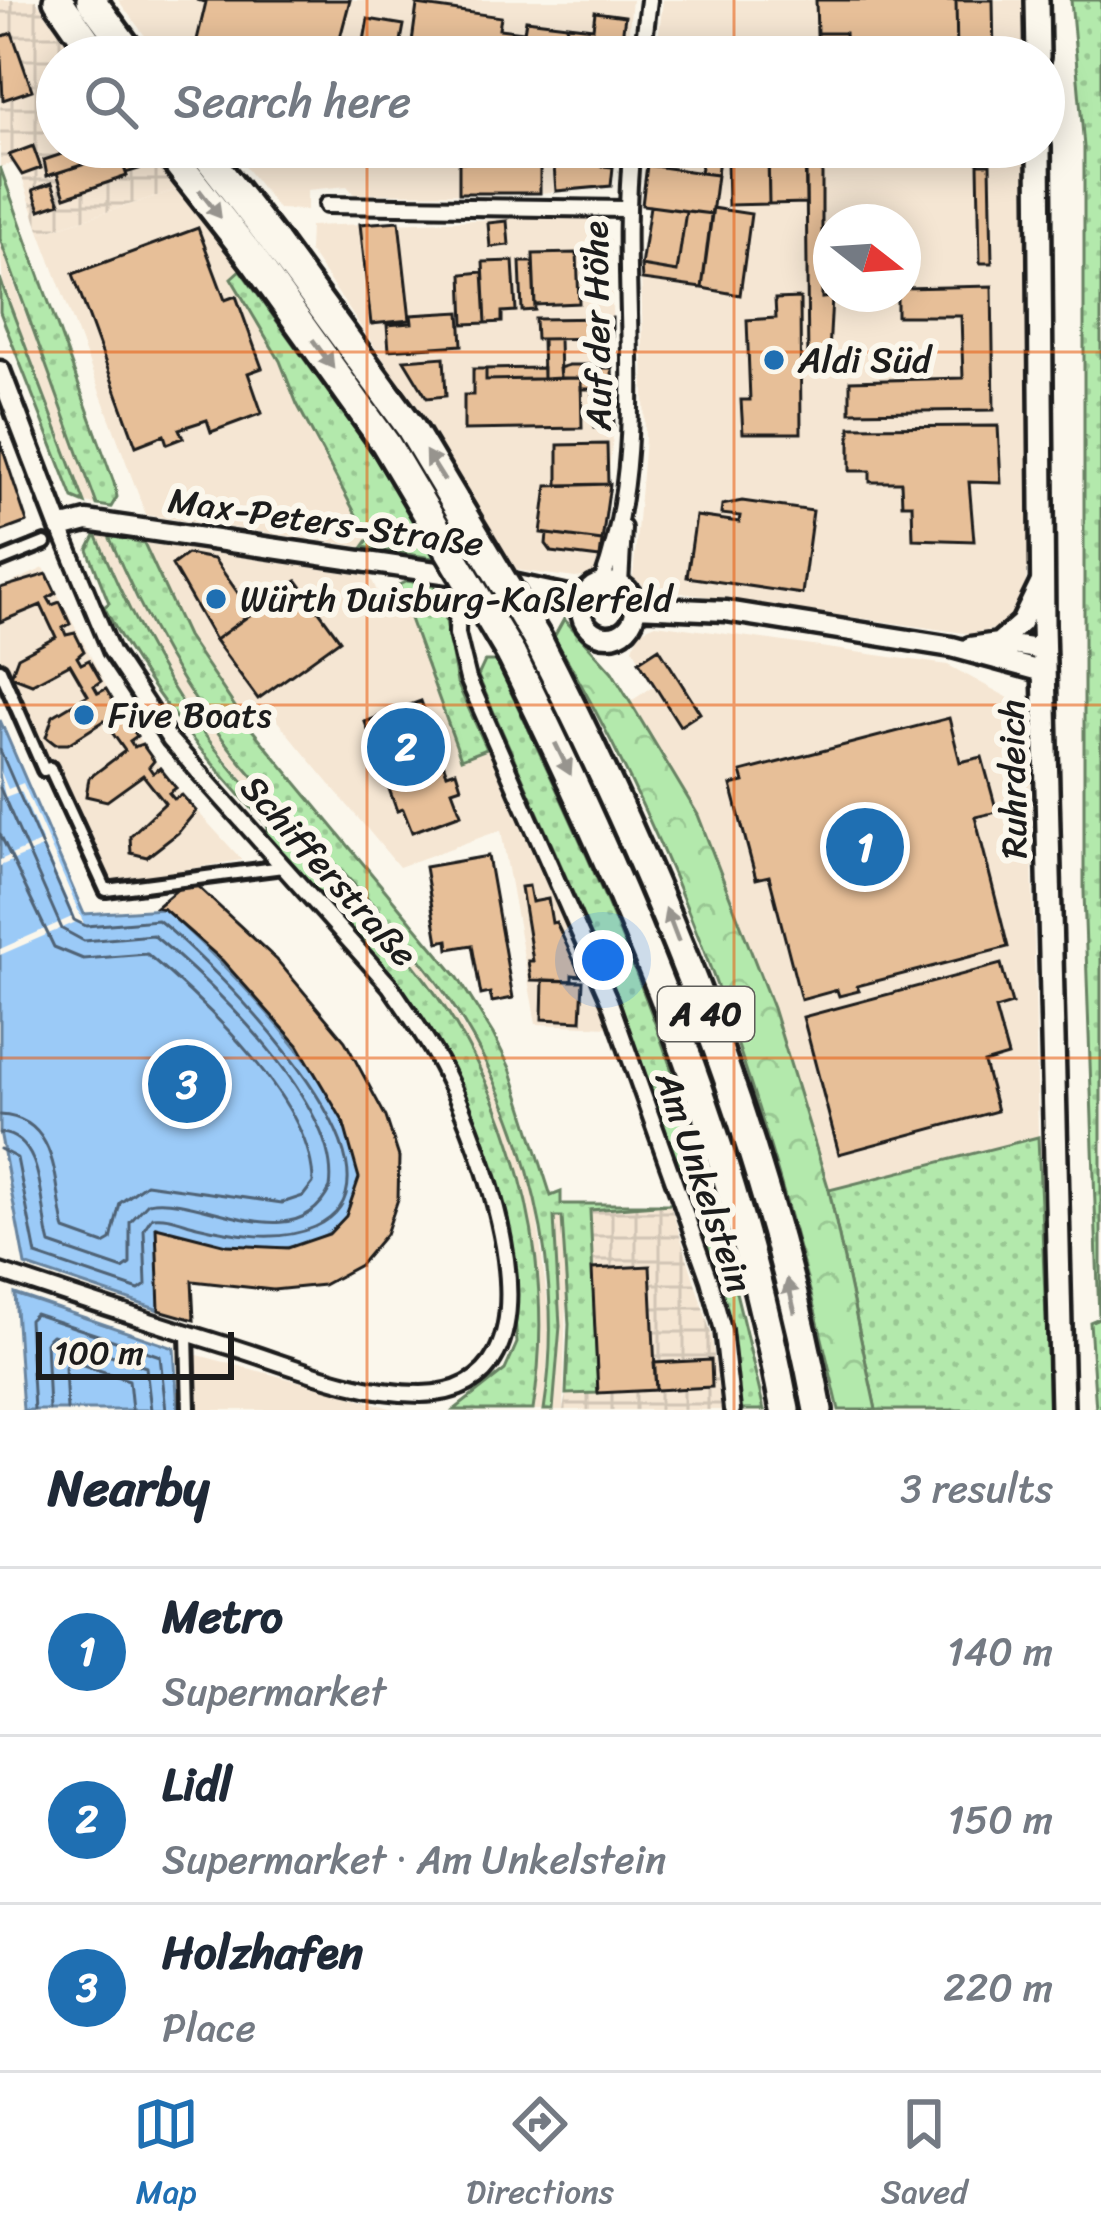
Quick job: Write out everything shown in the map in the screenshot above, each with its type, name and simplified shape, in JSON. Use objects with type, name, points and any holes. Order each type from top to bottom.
[{"type":"highway","points":[[58,0],[83,36]]},
{"type":"highway","points":[[91,0],[118,36]]},
{"type":"highway","name":"A 40","points":[[185,168],[265,251],[410,427],[537,639],[606,774],[719,1048],[775,1226],[818,1410]]},
{"type":"highway","name":"A 40","points":[[213,168],[511,654],[628,903],[687,1060],[743,1233],[785,1410]]},
{"type":"main road","points":[[1036,0],[1037,36]]},
{"type":"main road","name":"Ruhrdeich","points":[[1039,168],[1042,580],[1062,1410]]},
{"type":"street","points":[[645,36],[649,0]]},
{"type":"street","name":"Auf der Höhe","points":[[611,583],[630,429],[625,208],[630,168]]},
{"type":"street","points":[[327,206],[625,208]]},
{"type":"street","name":"Schifferstraße","points":[[0,371],[80,586],[123,674],[196,772],[278,868],[390,986],[420,1029],[469,1123],[489,1179],[505,1253],[506,1325],[484,1369],[439,1399],[364,1387],[188,1334]]},
{"type":"street","name":"Max-Peters-Straße","points":[[60,527],[87,520],[458,575],[582,599]]},
{"type":"street","points":[[0,560],[45,543]]},
{"type":"street","name":"Am Unkelstein","points":[[458,575],[458,634],[468,679],[610,1002],[709,1280],[723,1330],[732,1410]]},
{"type":"street","points":[[998,643],[1021,623],[1042,580]]},
{"type":"street","points":[[635,607],[627,628],[602,635],[586,626],[582,599],[611,583],[635,607],[726,611],[1044,661]]},
{"type":"street","points":[[959,648],[998,643],[1044,661]]},
{"type":"street","name":"Schifferstraße","points":[[0,669],[44,770],[50,768],[106,890],[278,868]]},
{"type":"street","points":[[0,1272],[188,1334],[189,1410]]},
{"type":"shaded area","points":[[0,0],[36,0],[61,36],[36,36],[36,168],[159,168],[176,190],[40,233],[17,162],[0,167]]},
{"type":"shaded area","points":[[118,0],[632,0],[628,36],[145,36]]},
{"type":"shaded area","points":[[663,0],[1026,0],[1027,36],[659,36]]},
{"type":"shaded area","points":[[246,168],[613,168],[611,186],[540,193],[354,194],[347,186],[307,190],[307,210],[278,209]]},
{"type":"shaded area","points":[[645,168],[1027,168],[1033,527],[1023,603],[1003,627],[971,634],[647,588],[633,578],[645,439],[641,266],[650,207],[642,205]]},
{"type":"shaded area","points":[[176,190],[240,270],[231,278],[280,361],[297,404],[362,526],[373,533],[363,547],[146,515],[40,233]]},
{"type":"shaded area","points":[[587,216],[611,240],[614,427],[599,563],[591,576],[575,578],[516,570],[424,419],[309,251],[310,226]]},
{"type":"shaded area","points":[[0,239],[97,505],[85,503],[3,287]]},
{"type":"shaded area","points":[[96,534],[109,536],[136,600],[204,715],[419,957],[482,1056],[515,1130],[535,1199],[550,1323],[544,1410],[533,1410],[539,1324],[526,1201],[493,1099],[412,963],[278,821],[195,722],[126,606]]},
{"type":"shaded area","points":[[144,543],[370,576],[388,615],[405,605],[461,759],[487,749],[610,1027],[536,1024],[501,830],[399,867],[263,704],[244,720],[187,636]]},
{"type":"shaded area","points":[[44,568],[122,716],[176,788],[242,860],[107,883],[62,778],[51,762],[44,765],[0,665],[0,588]]},
{"type":"shaded area","points":[[656,624],[948,665],[1029,709],[1038,1137],[829,1190],[773,1008],[698,815],[631,701],[654,686],[633,648],[639,631]]},
{"type":"shaded area","points":[[670,1204],[711,1333],[721,1410],[563,1410],[566,1394],[598,1392],[590,1210]]},
{"type":"shaded area","points":[[553,1217],[562,1217],[567,1264],[563,1410],[553,1410],[560,1326]]},
{"type":"shaded area","points":[[194,1354],[320,1387],[397,1410],[193,1410]]},
{"type":"green space","points":[[1071,0],[1101,0],[1101,1410],[1096,1410],[1090,1322],[1099,1318],[1084,892],[1084,147]]},
{"type":"green space","points":[[0,167],[114,483],[117,497],[111,507],[97,505],[0,239]]},
{"type":"green space","points":[[240,270],[372,453],[439,559],[363,547],[373,533],[362,526],[297,404],[280,361],[231,278]]},
{"type":"green space","points":[[0,278],[85,503],[73,498],[0,312]]},
{"type":"green space","points":[[96,534],[140,630],[194,720],[245,784],[413,964],[477,1063],[501,1118],[532,1233],[539,1292],[533,1410],[454,1410],[505,1370],[517,1343],[508,1230],[496,1178],[450,1068],[264,838],[268,826],[158,695],[104,607],[109,603],[88,550]]},
{"type":"green space","points":[[109,536],[144,543],[187,636],[244,720],[458,978],[510,1068],[551,1196],[561,1192],[561,1204],[670,1204],[590,1210],[598,1393],[566,1394],[569,1324],[562,1217],[554,1217],[560,1326],[553,1410],[544,1410],[549,1290],[528,1171],[483,1058],[454,1006],[375,906],[216,731],[165,650]]},
{"type":"green space","points":[[407,581],[434,585],[442,598],[457,683],[487,749],[461,759],[405,605],[399,585]]},
{"type":"green space","points":[[564,619],[612,672],[698,815],[773,1008],[829,1190],[876,1410],[839,1410],[788,1209],[726,1012],[650,821],[554,637]]},
{"type":"green space","points":[[485,661],[496,661],[611,911],[651,1013],[710,1193],[764,1410],[739,1410],[730,1330],[716,1276],[601,957],[478,676]]},
{"type":"green space","points":[[1038,1137],[1050,1410],[876,1410],[829,1190]]},
{"type":"water","points":[[0,720],[84,914],[164,909],[280,1028],[321,1082],[350,1136],[360,1184],[343,1223],[291,1247],[227,1245],[159,1310],[25,1265],[0,1131]]},
{"type":"water","points":[[15,1294],[174,1348],[178,1410],[23,1410]]},
{"type":"pier","points":[[0,770],[8,789],[23,783],[84,924],[76,922],[0,955],[0,949],[74,916],[44,847],[0,866],[0,860],[42,841],[21,791],[5,797]]},
{"type":"building","points":[[196,0],[350,0],[341,36],[198,36],[206,2]]},
{"type":"building","points":[[816,0],[956,0],[957,36],[817,33]]},
{"type":"building","points":[[956,0],[993,0],[994,36],[957,36]]},
{"type":"building","points":[[417,5],[501,17],[499,29],[524,32],[526,20],[567,25],[566,36],[413,36]]},
{"type":"building","points":[[595,12],[625,16],[622,36],[565,36],[567,25],[593,28]]},
{"type":"building","points":[[368,19],[404,25],[402,36],[365,36]]},
{"type":"building","points":[[12,33],[32,90],[3,100],[0,37]]},
{"type":"building","points":[[33,146],[36,168],[41,168],[22,175],[9,155]]},
{"type":"building","points":[[46,168],[72,168],[47,176]]},
{"type":"building","points":[[72,168],[124,168],[127,176],[65,197],[57,173]]},
{"type":"building","points":[[459,168],[540,168],[540,193],[459,193]]},
{"type":"building","points":[[554,168],[613,168],[611,186],[556,191]]},
{"type":"building","points":[[647,168],[717,175],[712,214],[642,205]]},
{"type":"building","points":[[701,168],[718,168],[717,175],[700,173]]},
{"type":"building","points":[[727,168],[768,168],[769,204],[728,205]]},
{"type":"building","points":[[768,168],[805,168],[806,203],[769,204]]},
{"type":"building","points":[[806,168],[822,168],[822,204],[813,204],[813,312],[831,312],[828,371],[808,365]]},
{"type":"building","points":[[978,168],[990,168],[992,263],[980,263]]},
{"type":"building","points":[[52,183],[60,203],[40,210],[33,190]]},
{"type":"building","points":[[650,206],[686,211],[677,272],[641,266]]},
{"type":"building","points":[[712,208],[751,214],[740,295],[702,288]]},
{"type":"building","points":[[686,211],[712,214],[702,288],[642,280],[641,266],[677,272]]},
{"type":"building","points":[[399,221],[410,320],[371,324],[360,224]]},
{"type":"building","points":[[507,221],[509,245],[490,247],[488,223]]},
{"type":"building","points":[[198,228],[225,300],[236,296],[262,368],[248,373],[262,413],[211,432],[207,420],[179,429],[183,438],[167,444],[164,435],[136,446],[73,274]]},
{"type":"building","points":[[577,253],[579,303],[535,305],[533,254]]},
{"type":"building","points":[[513,261],[516,311],[502,312],[502,322],[486,323],[483,262]]},
{"type":"building","points":[[520,262],[533,262],[535,310],[522,311]]},
{"type":"building","points":[[483,272],[486,323],[464,324],[462,274]]},
{"type":"building","points":[[992,286],[994,410],[850,412],[850,381],[963,378],[961,316],[897,316],[897,312],[921,312],[921,288]]},
{"type":"building","name":"Aldi Süd","points":[[800,298],[801,433],[743,433],[741,400],[750,400],[747,320],[776,318],[775,299]]},
{"type":"building","points":[[460,312],[462,345],[389,350],[387,325],[412,323],[411,315]]},
{"type":"building","points":[[612,318],[612,338],[536,339],[535,319]]},
{"type":"building","points":[[542,339],[559,339],[560,378],[543,379]]},
{"type":"building","points":[[444,357],[446,396],[427,398],[404,360]]},
{"type":"building","points":[[594,365],[593,389],[581,389],[581,378],[560,378],[559,368]]},
{"type":"building","points":[[543,368],[543,379],[486,380],[486,369]]},
{"type":"building","points":[[592,368],[612,368],[614,427],[594,428]]},
{"type":"building","points":[[473,369],[486,369],[486,380],[581,378],[582,428],[464,430],[464,395],[473,395]]},
{"type":"building","points":[[998,426],[1001,483],[969,482],[974,541],[913,539],[912,504],[902,504],[901,482],[870,482],[870,471],[850,471],[850,427]]},
{"type":"building","points":[[0,441],[27,522],[0,532]]},
{"type":"building","points":[[607,444],[608,484],[558,485],[558,445]]},
{"type":"building","points":[[610,484],[602,541],[541,533],[547,486]]},
{"type":"building","points":[[742,501],[813,511],[802,594],[687,577],[696,516],[739,522],[740,516],[721,514],[722,505]]},
{"type":"building","points":[[547,534],[602,541],[600,558],[552,552],[546,544]]},
{"type":"building","name":"Würth Duisburg-Kaßlerfeld","points":[[187,554],[214,559],[252,613],[215,640],[172,565]]},
{"type":"building","name":"Five Boats","points":[[47,574],[56,593],[48,598],[52,605],[60,602],[70,624],[63,628],[66,635],[75,633],[84,651],[77,657],[81,664],[89,660],[101,681],[94,686],[98,693],[106,689],[117,707],[111,714],[115,720],[122,715],[137,736],[130,741],[134,747],[142,744],[154,761],[149,767],[153,773],[160,768],[176,788],[169,793],[174,799],[182,795],[196,811],[178,833],[147,857],[131,853],[130,836],[165,803],[143,775],[107,801],[86,796],[89,778],[125,751],[104,721],[68,744],[55,744],[46,737],[53,716],[88,695],[70,664],[32,684],[11,676],[18,657],[56,637],[41,605],[0,622],[0,588]]},
{"type":"building","points":[[297,581],[340,640],[258,699],[215,640]]},
{"type":"building","points":[[659,648],[700,713],[680,726],[639,661]]},
{"type":"building","points":[[421,701],[447,774],[456,771],[461,787],[452,790],[461,814],[412,832],[403,809],[397,811],[365,722]]},
{"type":"building","points":[[949,718],[960,762],[982,757],[997,812],[975,817],[1008,947],[857,986],[859,991],[839,996],[837,990],[801,1000],[769,876],[756,879],[731,785],[744,782],[741,772]]},
{"type":"building","points":[[488,856],[513,998],[492,1002],[490,993],[481,995],[472,945],[449,949],[448,940],[438,942],[425,867]]},
{"type":"building","points":[[196,885],[277,960],[345,1041],[386,1117],[399,1157],[398,1199],[386,1234],[360,1265],[323,1285],[273,1290],[192,1281],[194,1320],[159,1310],[156,1227],[227,1245],[288,1248],[329,1234],[346,1216],[359,1178],[343,1121],[298,1045],[222,960],[156,907],[180,887]]},
{"type":"building","points":[[529,886],[532,902],[548,899],[552,923],[556,922],[581,976],[572,975],[572,981],[531,980],[528,961],[533,961],[521,887]]},
{"type":"building","points":[[1001,964],[1012,1004],[995,1009],[1008,1056],[984,1063],[997,1111],[839,1154],[803,1017]]},
{"type":"building","points":[[543,980],[583,981],[581,1021],[542,1019]]},
{"type":"building","points":[[650,1266],[656,1390],[598,1393],[592,1269]]},
{"type":"building","points":[[711,1360],[712,1387],[656,1390],[654,1363]]},
{"type":"place","name":"Aldi Süd","points":[[774,360]]},
{"type":"place","name":"Würth Duisburg-Kaßlerfeld","points":[[216,599]]},
{"type":"place","name":"Five Boats","points":[[84,715]]},
{"type":"place","name":"Lidl","points":[[406,747]]},
{"type":"place","name":"Metro","points":[[865,847]]},
{"type":"place","name":"Holzhafen","points":[[187,1084]]}]
